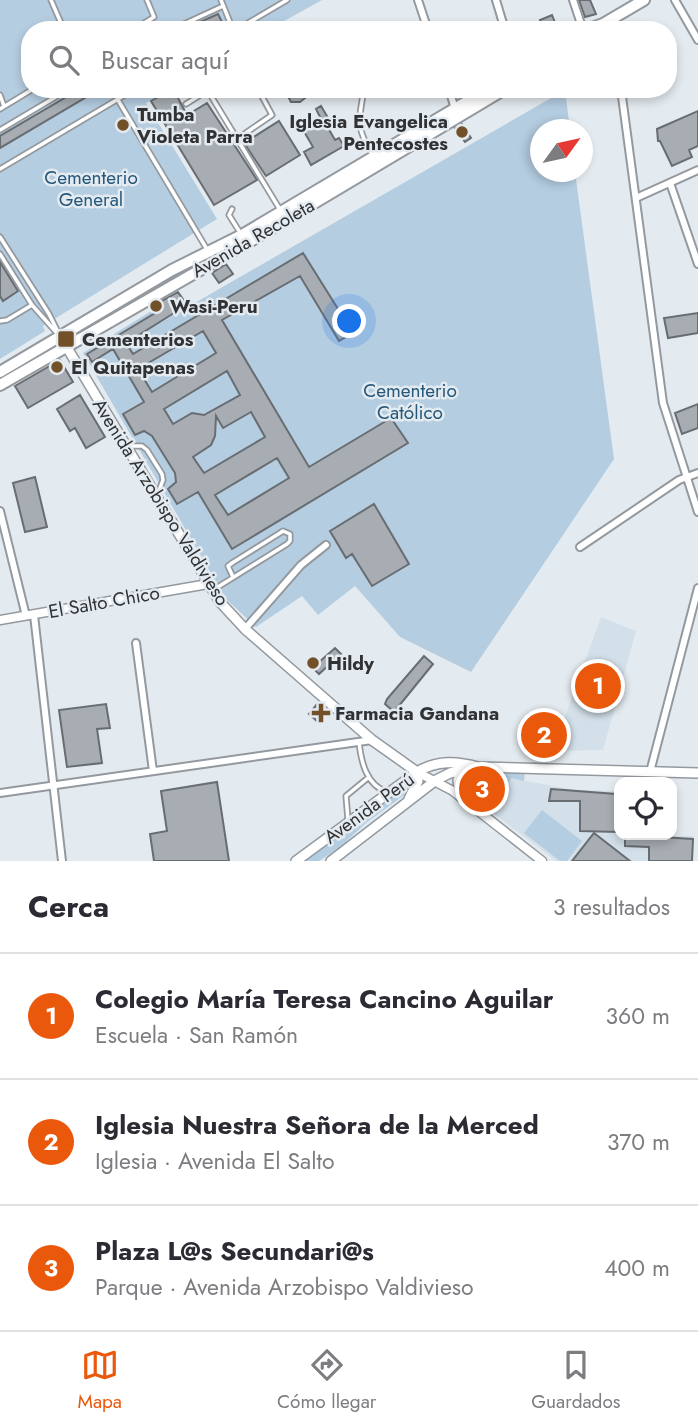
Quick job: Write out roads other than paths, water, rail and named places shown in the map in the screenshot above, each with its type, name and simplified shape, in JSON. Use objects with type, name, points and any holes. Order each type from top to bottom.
[{"type":"main road","points":[[613,21],[644,0]]},
{"type":"main road","name":"Avenida Recoleta","points":[[0,372],[172,270],[242,235],[473,98]]},
{"type":"main road","name":"Avenida Recoleta","points":[[0,385],[247,243],[490,98]]},
{"type":"main road","name":"Avenida Arzobispo Valdivieso","points":[[60,336],[210,587],[245,629],[372,740],[417,772]]},
{"type":"main road","name":"Avenida Perú","points":[[296,861],[430,765],[447,762],[473,768]]},
{"type":"main road","points":[[460,796],[458,780],[473,768],[698,773]]},
{"type":"main road","name":"Avenida Perú","points":[[331,861],[436,780],[450,773],[473,768]]},
{"type":"main road","points":[[405,805],[418,781],[417,772]]},
{"type":"street","points":[[418,0],[425,21]]},
{"type":"street","points":[[496,0],[502,21]]},
{"type":"street","points":[[573,0],[581,21]]},
{"type":"street","points":[[675,0],[698,40]]},
{"type":"street","points":[[452,98],[455,109]]},
{"type":"street","points":[[622,98],[663,403],[698,512]]},
{"type":"street","points":[[636,198],[698,170]]},
{"type":"street","points":[[670,183],[698,264]]},
{"type":"street","points":[[580,547],[685,477],[698,473]]},
{"type":"street","points":[[0,511],[4,542],[30,615],[55,785],[62,861]]},
{"type":"street","points":[[245,629],[301,565],[326,545]]},
{"type":"street","name":"El Salto Chico","points":[[0,620],[210,587]]},
{"type":"street","points":[[650,772],[698,588]]},
{"type":"street","points":[[136,643],[153,771]]},
{"type":"street","points":[[0,793],[372,740]]},
{"type":"street","name":"Avenida Arzobispo Valdivieso","points":[[417,772],[436,780],[460,796],[542,861]]},
{"type":"lane","points":[[51,0],[60,21]]},
{"type":"lane","points":[[147,0],[154,18],[149,21]]},
{"type":"lane","points":[[221,0],[230,21]]},
{"type":"lane","points":[[274,0],[276,6]]},
{"type":"lane","points":[[250,21],[288,0]]},
{"type":"lane","points":[[190,21],[223,6]]},
{"type":"lane","points":[[0,95],[2,108],[21,96]]},
{"type":"lane","points":[[0,130],[54,98]]},
{"type":"lane","points":[[0,169],[121,98]]},
{"type":"lane","points":[[186,104],[196,98]]},
{"type":"lane","points":[[214,98],[281,211]]},
{"type":"lane","points":[[237,139],[272,116],[263,98]]},
{"type":"lane","points":[[363,98],[359,123],[363,139],[374,157]]},
{"type":"lane","points":[[118,100],[208,252]]},
{"type":"lane","points":[[232,209],[229,215],[242,235]]},
{"type":"lane","points":[[0,237],[60,336]]},
{"type":"lane","points":[[0,254],[32,305],[60,336]]},
{"type":"lane","points":[[0,321],[7,320],[32,305]]},
{"type":"lane","points":[[125,446],[142,446],[162,474],[163,480],[156,498]]},
{"type":"lane","points":[[210,587],[233,578],[287,544],[291,538],[290,534],[283,531],[232,563],[229,570],[233,578]]},
{"type":"lane","points":[[359,742],[362,763],[369,777],[380,790],[389,793]]},
{"type":"lane","points":[[348,822],[346,796],[369,777]]},
{"type":"place","name":"Tumba Violeta Parra","points":[[123,125]]},
{"type":"place","name":"Iglesia Evangelica Pentecostes","points":[[462,132]]},
{"type":"place","name":"Wasi-Peru","points":[[156,306]]},
{"type":"place","name":"Cementerios","points":[[66,339]]},
{"type":"place","name":"El Quitapenas","points":[[57,367]]},
{"type":"place","name":"Hildy","points":[[313,663]]},
{"type":"place","name":"Colegio María Teresa Cancino Aguilar","points":[[598,686]]},
{"type":"place","name":"Farmacia Gandana","points":[[321,713]]},
{"type":"place","name":"Iglesia Nuestra Señora de la Merced","points":[[544,735]]},
{"type":"place","name":"Plaza L@s Secundari@s","points":[[482,789]]},
{"type":"park label","name":"Cementerio General","points":[[91,188]]},
{"type":"park label","name":"Cementerio Católico","points":[[410,401]]}]
